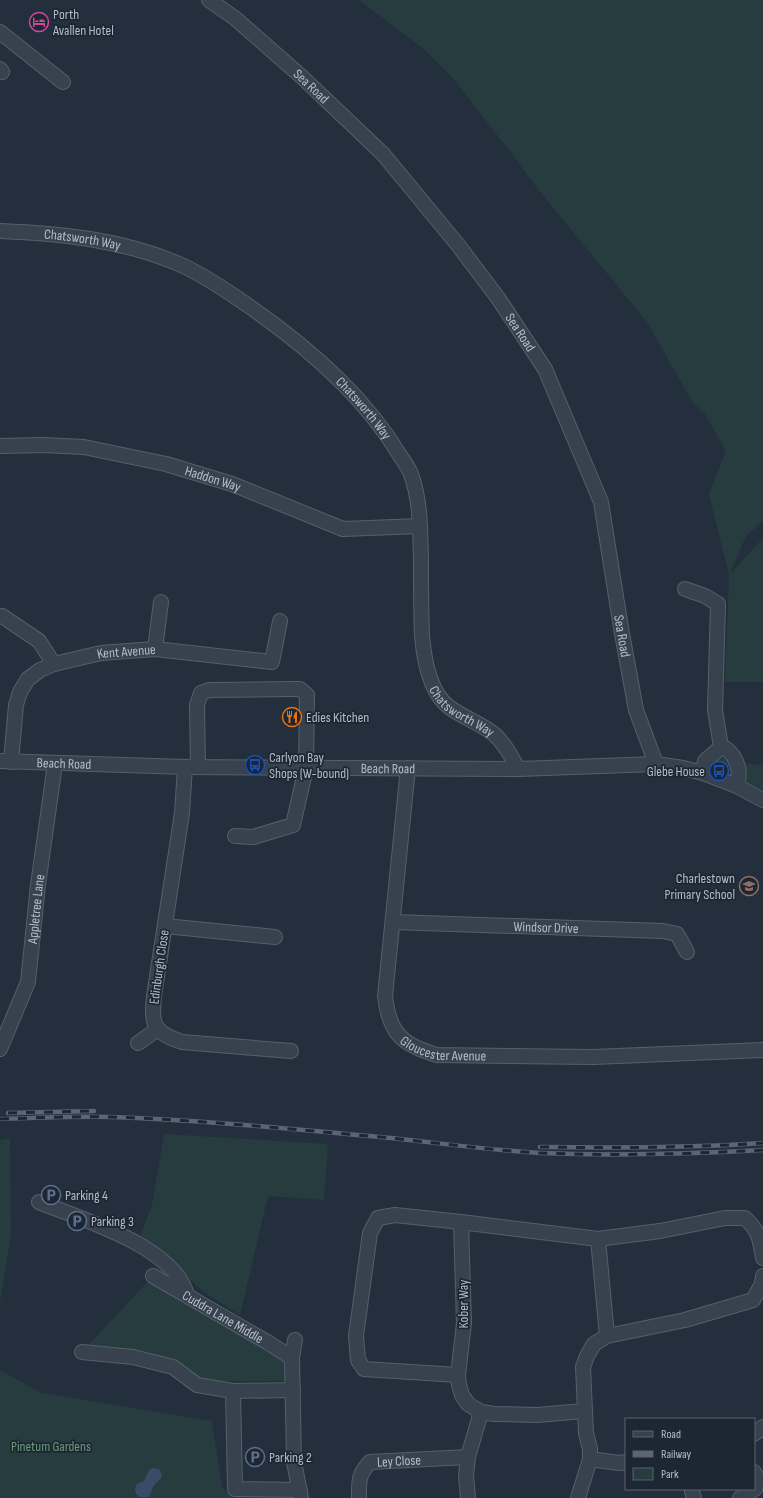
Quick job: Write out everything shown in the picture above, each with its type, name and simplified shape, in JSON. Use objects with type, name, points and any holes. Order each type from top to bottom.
[{"type":"street","name":"Sea Road","points":[[209,0],[236,19],[299,74],[383,154],[458,245],[498,298],[545,369],[601,502],[636,710],[656,764]]},
{"type":"street","points":[[0,32],[64,82]]},
{"type":"street","name":"Chatsworth Way","points":[[0,231],[76,237],[119,245],[158,256],[181,265],[223,289],[267,318],[345,386],[378,422],[390,438],[410,472],[419,502],[423,654],[432,683],[438,695],[448,706],[494,733],[508,749],[518,769]]},
{"type":"street","name":"Haddon Way","points":[[0,446],[43,445],[84,447],[166,464],[232,484],[344,529],[420,526]]},
{"type":"street","points":[[685,589],[705,596],[718,604],[715,710],[721,747],[705,761],[703,773]]},
{"type":"street","points":[[155,649],[161,602]]},
{"type":"street","points":[[2,616],[39,641],[54,664]]},
{"type":"street","name":"Kent Avenue","points":[[6,762],[16,705],[20,692],[28,680],[40,670],[54,664],[101,653],[155,649],[272,662],[280,621]]},
{"type":"street","name":"Edinburgh Close","points":[[158,1029],[155,1026],[152,1013],[182,813],[192,767],[197,705],[201,693],[209,690],[293,689],[300,690],[307,695],[306,768]]},
{"type":"street","points":[[725,748],[732,753],[737,762],[739,777],[737,786]]},
{"type":"street","name":"Beach Road","points":[[6,762],[192,767],[518,769],[656,764],[703,773],[737,786],[763,800]]},
{"type":"street","name":"Appletree Lane","points":[[0,1049],[28,982],[38,885],[55,764]]},
{"type":"street","points":[[235,836],[253,837],[292,825],[306,768]]},
{"type":"street","name":"Gloucester Avenue","points":[[408,768],[385,996],[389,1017],[394,1029],[403,1040],[418,1049],[438,1055],[593,1057],[763,1050]]},
{"type":"street","name":"Windsor Drive","points":[[393,922],[663,930],[677,934],[687,952]]},
{"type":"street","points":[[165,926],[275,937]]},
{"type":"street","points":[[138,1043],[158,1029],[166,1037],[182,1042],[291,1051]]},
{"type":"street","points":[[40,1202],[130,1239],[155,1254],[176,1272],[185,1285],[188,1296]]},
{"type":"street","points":[[458,1376],[364,1369],[358,1360],[356,1336],[370,1233],[378,1218],[395,1215],[598,1239],[660,1231],[724,1218],[745,1218],[754,1226],[761,1241],[763,1258]]},
{"type":"street","name":"Kober Way","points":[[462,1222],[464,1323],[458,1376],[462,1395],[468,1404],[480,1412]]},
{"type":"street","points":[[598,1239],[607,1336]]},
{"type":"street","name":"Cuddra Lane Middle","points":[[153,1276],[292,1358]]},
{"type":"street","points":[[578,1498],[590,1459],[590,1449],[586,1433],[584,1411],[583,1367],[594,1344],[607,1336],[685,1320],[753,1300],[762,1284],[763,1276]]},
{"type":"street","points":[[233,1391],[235,1489],[304,1494],[294,1462],[292,1358],[295,1340]]},
{"type":"street","points":[[82,1352],[133,1357],[172,1367],[197,1385],[233,1391],[292,1390]]},
{"type":"street","points":[[468,1498],[466,1476],[468,1457],[480,1412],[494,1414],[537,1415],[584,1411]]},
{"type":"street","points":[[755,1433],[763,1426]]},
{"type":"street","name":"Ley Close","points":[[359,1498],[359,1479],[361,1473],[370,1462],[468,1457]]},
{"type":"street","points":[[590,1459],[619,1463],[625,1462]]},
{"type":"street","points":[[755,1489],[758,1477]]},
{"type":"street","points":[[740,1498],[753,1490]]},
{"type":"green space","points":[[359,0],[763,0],[763,521],[746,536],[730,574],[763,538],[763,682],[725,682],[729,575],[709,494],[726,451],[705,414],[693,403],[647,322],[537,188],[451,76],[425,50]]},
{"type":"green space","points":[[721,757],[728,758],[732,772],[713,765]]},
{"type":"green space","points":[[740,763],[763,765],[763,790],[743,779]]},
{"type":"green space","points":[[164,1134],[328,1144],[324,1200],[268,1196],[240,1315],[202,1291],[180,1270],[139,1239],[152,1205]]},
{"type":"green space","points":[[10,1138],[11,1235],[0,1302],[0,1140]]},
{"type":"green space","points":[[153,1276],[292,1358],[292,1381],[222,1381],[222,1388],[172,1367],[82,1352]]},
{"type":"green space","name":"Pinetum Gardens","points":[[0,1370],[41,1393],[212,1421],[222,1488],[231,1495],[301,1496],[301,1498],[0,1498]]},
{"type":"water","points":[[153,1468],[159,1469],[162,1475],[160,1480],[153,1487],[148,1497],[140,1497],[136,1494],[135,1488],[137,1484],[144,1481],[149,1470]]},
{"type":"railway","points":[[8,1113],[94,1111]]},
{"type":"railway","points":[[0,1119],[97,1117],[178,1120],[380,1137],[540,1153],[652,1154],[763,1150]]},
{"type":"railway","points":[[540,1147],[652,1147],[763,1143]]},
{"type":"place","name":"Porth Avallen Hotel","points":[[39,22]]},
{"type":"place","name":"Edies Kitchen","points":[[292,717]]},
{"type":"place","name":"Carlyon Bay Shops (W-bound)","points":[[255,765]]},
{"type":"place","name":"Glebe House","points":[[719,771]]},
{"type":"place","name":"Charlestown Primary School","points":[[749,886]]},
{"type":"place","name":"Parking 4","points":[[51,1195]]},
{"type":"place","name":"Parking 3","points":[[77,1221]]},
{"type":"place","name":"Parking 2","points":[[255,1457]]}]
